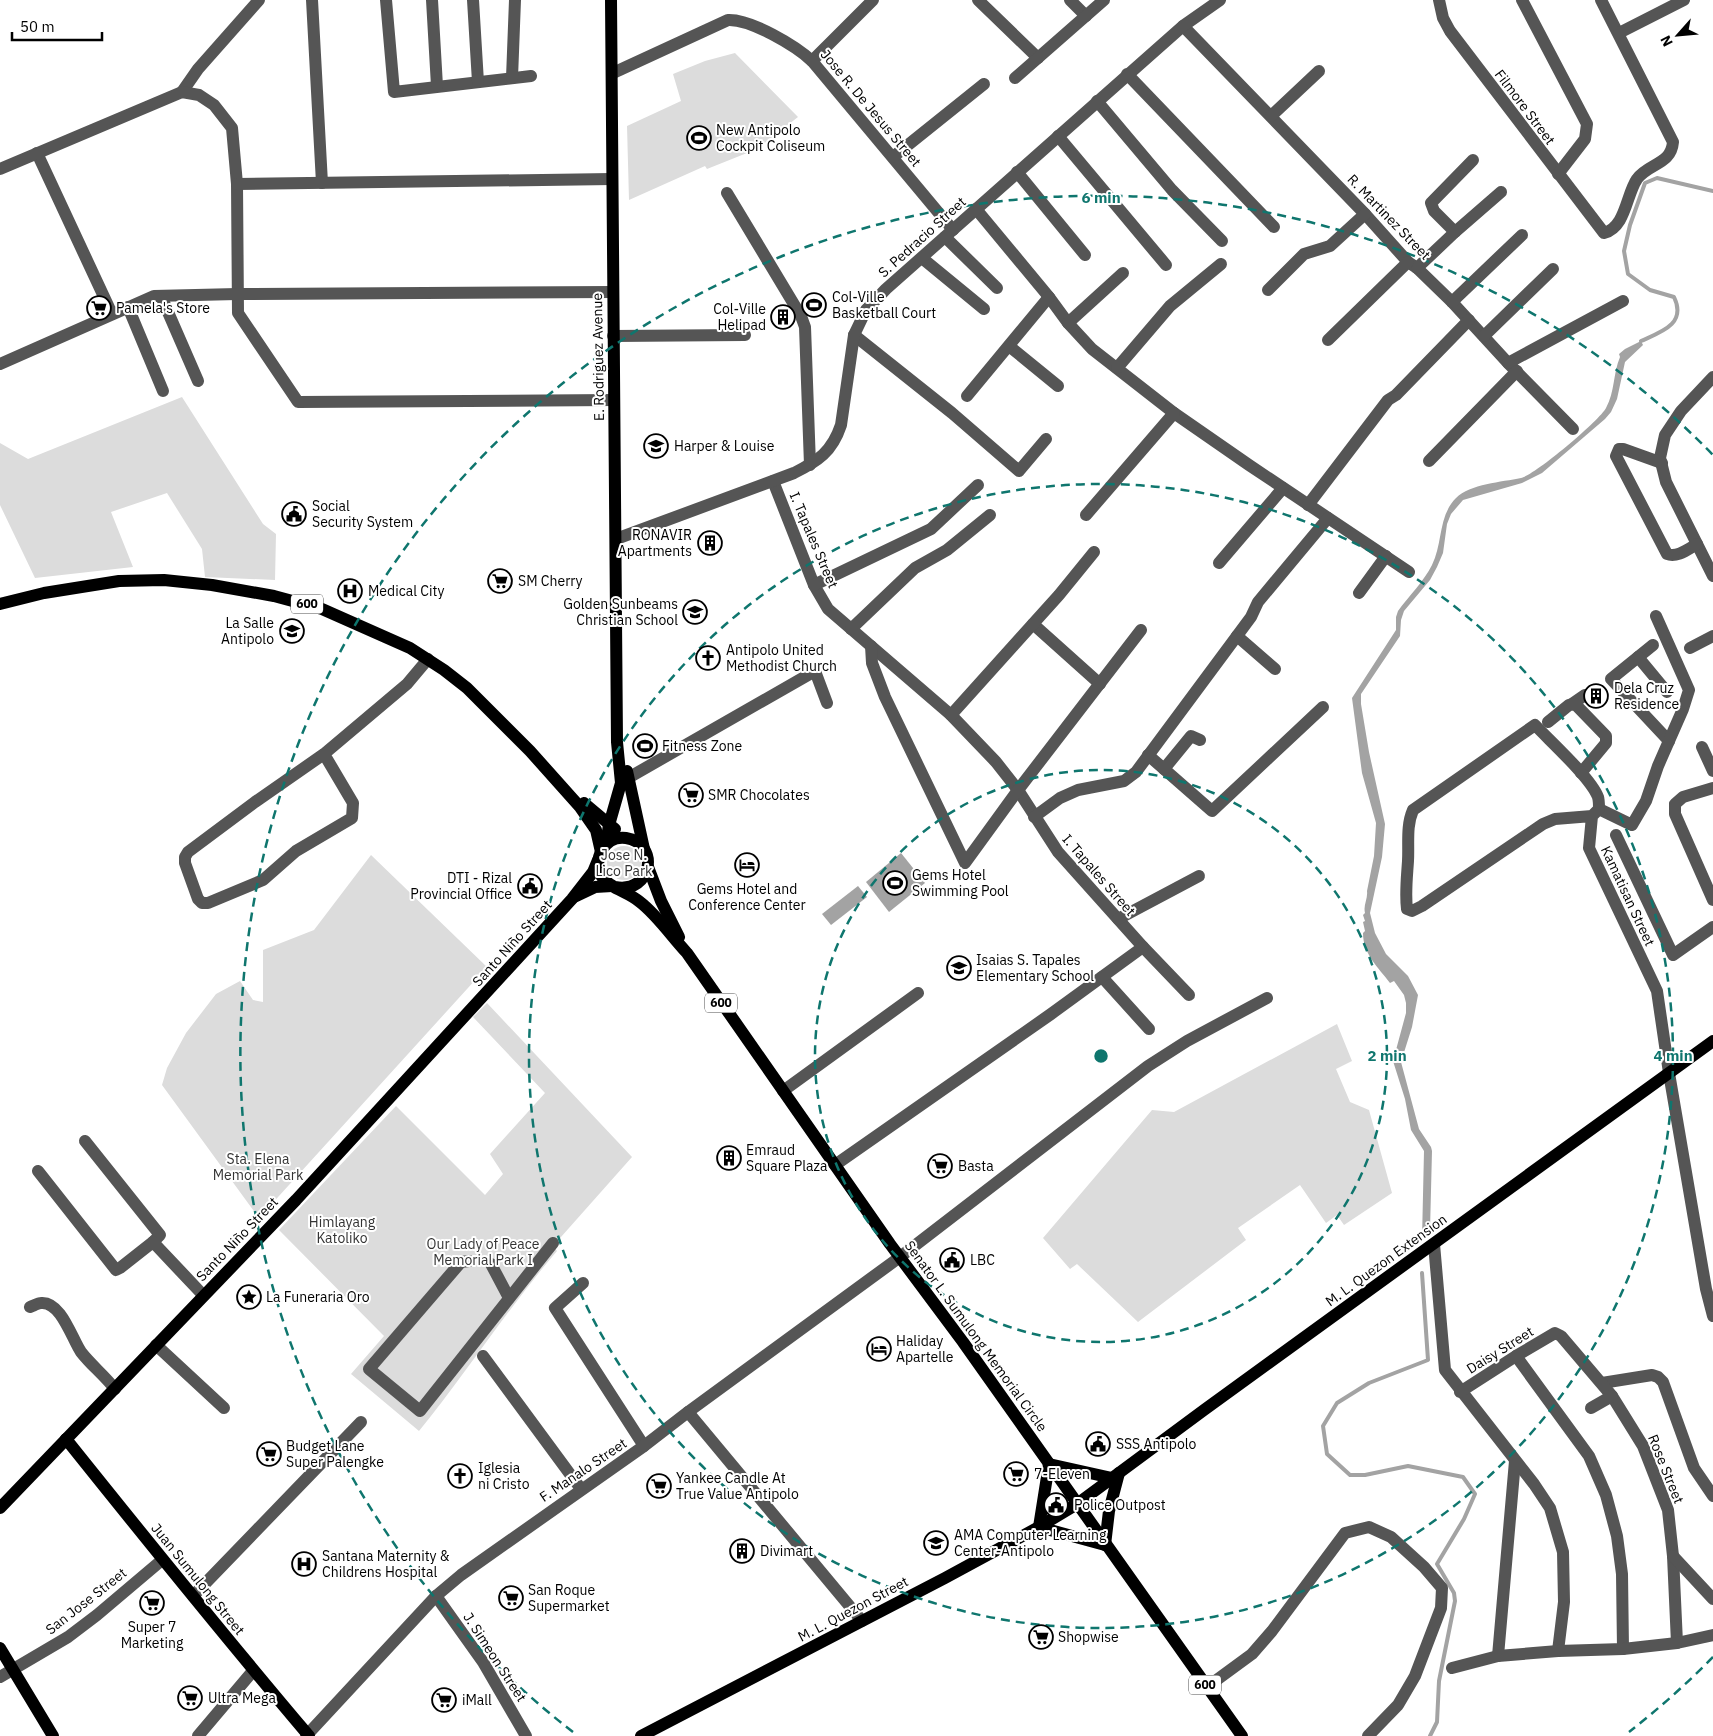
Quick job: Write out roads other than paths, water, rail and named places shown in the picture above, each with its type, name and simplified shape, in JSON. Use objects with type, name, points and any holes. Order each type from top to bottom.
[{"type":"main road","name":"E. Rodriguez Avenue","points":[[601,852],[621,783],[617,742],[611,0]]},
{"type":"main road","name":"600","points":[[0,604],[44,593],[120,581],[164,580],[212,585],[274,596],[317,607],[410,648],[467,688],[557,780],[580,807],[596,830],[601,852],[600,872],[603,878],[614,886]]},
{"type":"main road","name":"E. Rodriguez Avenue","points":[[617,714],[628,778],[644,849]]},
{"type":"main road","name":"600","points":[[557,780],[625,837],[633,839],[644,849],[648,858],[648,867]]},
{"type":"main road","points":[[601,852],[615,839],[625,837]]},
{"type":"main road","name":"Santo Niño Street","points":[[0,1508],[303,1192],[572,898],[593,872],[601,852]]},
{"type":"main road","points":[[614,886],[622,888],[634,886],[643,878],[648,867]]},
{"type":"main road","name":"Senator L. Sumulong Memorial Circle","points":[[648,867],[661,901],[687,953]]},
{"type":"main road","name":"Santo Niño Street","points":[[572,898],[595,887],[614,886]]},
{"type":"main road","name":"Senator L. Sumulong Memorial Circle","points":[[614,886],[639,900],[648,908],[687,953],[900,1257],[1242,1736]]},
{"type":"main road","name":"M. L. Quezon Extension","points":[[1077,1504],[1713,1041]]},
{"type":"main road","name":"Juan Sumulong Street","points":[[66,1439],[162,1560],[308,1735]]},
{"type":"main road","points":[[1049,1464],[1116,1476],[1105,1545],[1040,1527],[1049,1464]]},
{"type":"main road","name":"M. L. Quezon Street","points":[[642,1736],[1040,1527],[1077,1504]]},
{"type":"main road","points":[[0,1648],[53,1736]]},
{"type":"street","points":[[0,169],[182,92],[198,69],[259,0]]},
{"type":"street","points":[[312,0],[322,183]]},
{"type":"street","points":[[386,0],[394,92],[532,76]]},
{"type":"street","points":[[432,0],[437,86]]},
{"type":"street","points":[[472,0],[478,82]]},
{"type":"street","points":[[512,78],[515,0]]},
{"type":"street","points":[[812,61],[874,0]]},
{"type":"street","points":[[978,0],[1038,58]]},
{"type":"street","points":[[1070,0],[1086,16]]},
{"type":"street","points":[[1015,78],[1104,0]]},
{"type":"street","name":"S. Pedracio Street","points":[[616,539],[773,481],[810,465],[826,453],[838,436],[842,426],[854,335],[866,310],[886,288],[1127,74],[1183,26],[1220,0]]},
{"type":"street","name":"Filmore Street","points":[[1439,0],[1443,18],[1450,31],[1604,232],[1615,227],[1638,178],[1667,158],[1673,150],[1673,142],[1619,33]]},
{"type":"street","points":[[1522,0],[1587,124],[1586,139],[1558,174]]},
{"type":"street","points":[[1601,0],[1619,33],[1684,0]]},
{"type":"street","name":"Jose R. De Jesus Street","points":[[613,73],[728,20],[735,20],[770,33],[802,51],[812,61],[893,157],[949,234],[997,288]]},
{"type":"street","name":"R. Martinez Street","points":[[1183,26],[1412,265],[1452,302],[1573,429]]},
{"type":"street","points":[[1271,116],[1319,71]]},
{"type":"street","points":[[1127,74],[1274,227]]},
{"type":"street","points":[[893,157],[984,84]]},
{"type":"street","points":[[182,92],[198,95],[214,105],[232,128],[237,184],[238,313],[298,402],[614,400]]},
{"type":"street","points":[[1097,101],[1172,190],[1222,241]]},
{"type":"street","points":[[1058,136],[1166,265]]},
{"type":"street","points":[[37,153],[112,314]]},
{"type":"street","points":[[1454,232],[1434,211],[1431,203],[1473,160]]},
{"type":"street","points":[[1017,172],[1085,255]]},
{"type":"street","points":[[237,184],[612,179]]},
{"type":"street","points":[[1328,340],[1412,265],[1501,192]]},
{"type":"street","points":[[727,193],[806,327],[810,465]]},
{"type":"street","points":[[976,209],[1068,322],[1092,348],[1174,413],[1409,572]]},
{"type":"street","points":[[1268,290],[1304,254],[1330,246],[1365,214]]},
{"type":"street","points":[[1452,302],[1522,235]]},
{"type":"street","points":[[922,258],[984,309]]},
{"type":"street","points":[[1117,368],[1170,306],[1222,264]]},
{"type":"street","points":[[1484,336],[1553,268]]},
{"type":"street","points":[[1068,322],[1122,273]]},
{"type":"street","points":[[0,364],[154,296],[612,292]]},
{"type":"street","points":[[161,296],[198,381]]},
{"type":"street","points":[[967,396],[1049,297]]},
{"type":"street","points":[[1428,461],[1512,367],[1623,300]]},
{"type":"street","points":[[128,307],[163,391]]},
{"type":"street","points":[[1308,505],[1388,400],[1396,395],[1469,320]]},
{"type":"street","points":[[613,336],[745,335]]},
{"type":"street","points":[[854,335],[952,413],[1019,471],[1046,440]]},
{"type":"street","points":[[1008,346],[1058,386]]},
{"type":"street","points":[[1713,377],[1681,411],[1666,435],[1660,458],[1666,482],[1713,576]]},
{"type":"street","points":[[1086,515],[1174,413]]},
{"type":"street","points":[[1662,463],[1623,449],[1619,449],[1616,456],[1667,554],[1671,556],[1676,555],[1697,544]]},
{"type":"street","name":"I. Tapales Street","points":[[773,481],[814,584],[828,609],[951,716],[996,762],[1018,790],[1058,852],[1189,995]]},
{"type":"street","points":[[814,584],[930,529],[978,484]]},
{"type":"street","points":[[1219,563],[1283,488]]},
{"type":"street","points":[[851,629],[915,568],[947,550],[990,515]]},
{"type":"street","points":[[1034,816],[1060,798],[1078,790],[1124,781],[1136,772],[1250,618],[1258,602],[1328,518]]},
{"type":"street","points":[[951,716],[1094,552]]},
{"type":"street","points":[[1359,594],[1386,556]]},
{"type":"street","points":[[1585,695],[1413,810],[1410,818],[1405,897],[1406,909],[1412,911],[1422,906],[1543,824],[1555,819],[1596,812],[1632,825],[1646,801],[1689,690],[1656,616]]},
{"type":"street","points":[[1033,624],[1100,684]]},
{"type":"street","points":[[870,646],[872,663],[885,697],[965,863],[1018,790],[1141,630]]},
{"type":"street","points":[[1237,636],[1275,669]]},
{"type":"street","points":[[1690,648],[1713,636]]},
{"type":"street","points":[[1653,645],[1611,679],[1669,741]]},
{"type":"street","points":[[1638,657],[1667,692]]},
{"type":"street","points":[[324,754],[353,803],[352,818],[296,851],[263,880],[208,903],[202,903],[198,899],[185,863],[185,857],[188,852],[324,754],[407,684],[428,659]]},
{"type":"street","points":[[628,778],[815,671],[826,703]]},
{"type":"street","points":[[1572,704],[1578,706],[1604,733],[1607,739],[1606,743],[1581,773]]},
{"type":"street","points":[[1148,755],[1212,811],[1323,707]]},
{"type":"street","name":"Kamatisan Street","points":[[1541,723],[1598,797],[1589,848],[1657,990],[1706,1289],[1713,1316]]},
{"type":"street","points":[[1164,769],[1191,736],[1200,740]]},
{"type":"street","points":[[1702,748],[1713,772]]},
{"type":"street","points":[[1713,788],[1683,797],[1675,804],[1675,814],[1713,900]]},
{"type":"street","points":[[1616,835],[1673,955],[1713,927]]},
{"type":"street","points":[[1118,919],[1199,876]]},
{"type":"street","points":[[835,1165],[1143,947]]},
{"type":"street","points":[[1102,977],[1149,1029]]},
{"type":"street","points":[[783,1091],[918,993]]},
{"type":"street","name":"F. Manalo Street","points":[[308,1735],[436,1596],[461,1575],[644,1446],[900,1257],[1148,1066],[1267,998]]},
{"type":"street","points":[[38,1171],[116,1270],[120,1268],[160,1235],[85,1141]]},
{"type":"street","points":[[153,1242],[203,1296]]},
{"type":"street","points":[[469,1261],[461,1262],[369,1369],[420,1411],[553,1243]]},
{"type":"street","points":[[1434,1244],[1445,1370],[1460,1392],[1534,1484],[1550,1508],[1563,1552],[1564,1602],[1558,1651]]},
{"type":"street","points":[[492,1264],[509,1298]]},
{"type":"street","points":[[583,1283],[555,1308],[644,1446]]},
{"type":"street","points":[[30,1307],[41,1303],[47,1304],[56,1310],[66,1323],[82,1354],[106,1377],[114,1389]]},
{"type":"street","name":"Daisy Street","points":[[1460,1392],[1555,1333]]},
{"type":"street","name":"Rose Street","points":[[1555,1333],[1561,1336],[1612,1396],[1643,1446],[1658,1483],[1668,1510],[1673,1556],[1677,1643]]},
{"type":"street","points":[[156,1345],[224,1408]]},
{"type":"street","points":[[483,1356],[581,1489]]},
{"type":"street","points":[[1516,1356],[1589,1456],[1606,1495],[1618,1536],[1622,1574],[1623,1649]]},
{"type":"street","points":[[1602,1383],[1652,1375],[1658,1377],[1663,1382],[1694,1468],[1713,1496]]},
{"type":"street","points":[[1591,1408],[1612,1396]]},
{"type":"street","points":[[688,1412],[862,1621]]},
{"type":"street","points":[[193,1596],[360,1422]]},
{"type":"street","points":[[1498,1656],[1515,1461]]},
{"type":"street","points":[[1207,1688],[1252,1654],[1272,1632],[1345,1533],[1369,1527],[1391,1538],[1424,1567],[1442,1588],[1441,1608],[1415,1676],[1398,1705],[1368,1736]]},
{"type":"street","points":[[1673,1556],[1713,1599]]},
{"type":"street","name":"San Jose Street","points":[[0,1677],[68,1637],[162,1560]]},
{"type":"street","name":"J. Simeon Street","points":[[436,1596],[483,1662],[526,1736]]},
{"type":"street","points":[[1452,1668],[1498,1656],[1558,1651],[1623,1649],[1677,1643],[1713,1634]]},
{"type":"street","points":[[198,1736],[253,1671]]},
{"type":"waterway","points":[[1641,341],[1670,326],[1677,314],[1674,297],[1650,290],[1628,274],[1624,251],[1630,225],[1645,183],[1657,178],[1713,191]]},
{"type":"waterway","points":[[1422,1273],[1428,1360],[1369,1383],[1337,1403],[1323,1426],[1327,1454],[1350,1475],[1365,1475],[1408,1466],[1463,1477],[1475,1494],[1464,1519],[1437,1564],[1454,1593],[1455,1601],[1439,1681],[1437,1722],[1430,1736]]},
{"type":"place","name":"New Antipolo Cockpit Coliseum","points":[[699,138]]},
{"type":"place","name":"Col-Ville Basketball Court","points":[[814,305]]},
{"type":"place","name":"Pamela's Store","points":[[99,308]]},
{"type":"place","name":"Col-Ville Helipad","points":[[783,317]]},
{"type":"place","name":"Harper & Louise","points":[[656,446]]},
{"type":"place","name":"Social Security System","points":[[294,514]]},
{"type":"place","name":"RONAVIR Apartments","points":[[710,543]]},
{"type":"place","name":"SM Cherry","points":[[500,581]]},
{"type":"place","name":"Medical City","points":[[350,591]]},
{"type":"place","name":"Golden Sunbeams Christian School","points":[[695,612]]},
{"type":"place","name":"La Salle Antipolo","points":[[292,631]]},
{"type":"place","name":"Antipolo United Methodist Church","points":[[708,658]]},
{"type":"place","name":"Dela Cruz Residence","points":[[1596,696]]},
{"type":"place","name":"Fitness Zone","points":[[645,746]]},
{"type":"place","name":"SMR Chocolates","points":[[691,795]]},
{"type":"place","name":"Gems Hotel and Conference Center","points":[[747,865]]},
{"type":"place","name":"Gems Hotel Swimming Pool","points":[[895,883]]},
{"type":"place","name":"DTI - Rizal Provincial Office","points":[[530,886]]},
{"type":"place","name":"Isaias S. Tapales Elementary School","points":[[959,968]]},
{"type":"place","name":"Emraud Square Plaza","points":[[729,1158]]},
{"type":"place","name":"Basta","points":[[940,1166]]},
{"type":"place","name":"LBC","points":[[952,1260]]},
{"type":"place","name":"La Funeraria Oro","points":[[249,1297]]},
{"type":"place","name":"Haliday Apartelle","points":[[879,1349]]},
{"type":"place","name":"SSS Antipolo","points":[[1098,1444]]},
{"type":"place","name":"Budget Lane Super Palengke","points":[[269,1454]]},
{"type":"place","name":"7-Eleven","points":[[1016,1474]]},
{"type":"place","name":"Iglesia ni Cristo","points":[[460,1476]]},
{"type":"place","name":"Yankee Candle At True Value Antipolo","points":[[659,1486]]},
{"type":"place","name":"Police Outpost","points":[[1056,1505]]},
{"type":"place","name":"AMA Computer Learning Center-Antipolo","points":[[936,1543]]},
{"type":"place","name":"Divimart","points":[[742,1551]]},
{"type":"place","name":"Santana Maternity & Childrens Hospital","points":[[304,1564]]},
{"type":"place","name":"San Roque Supermarket","points":[[511,1598]]},
{"type":"place","name":"Super 7 Marketing","points":[[152,1603]]},
{"type":"place","name":"Shopwise","points":[[1041,1637]]},
{"type":"place","name":"Ultra Mega","points":[[190,1698]]},
{"type":"place","name":"iMall","points":[[444,1700]]},
{"type":"park label","name":"Jose N. Lico Park","points":[[624,864]]},
{"type":"park label","name":"Sta. Elena Memorial Park","points":[[258,1168]]},
{"type":"park label","name":"Himlayang Katoliko","points":[[342,1230]]},
{"type":"park label","name":"Our Lady of Peace Memorial Park I","points":[[483,1252]]}]
